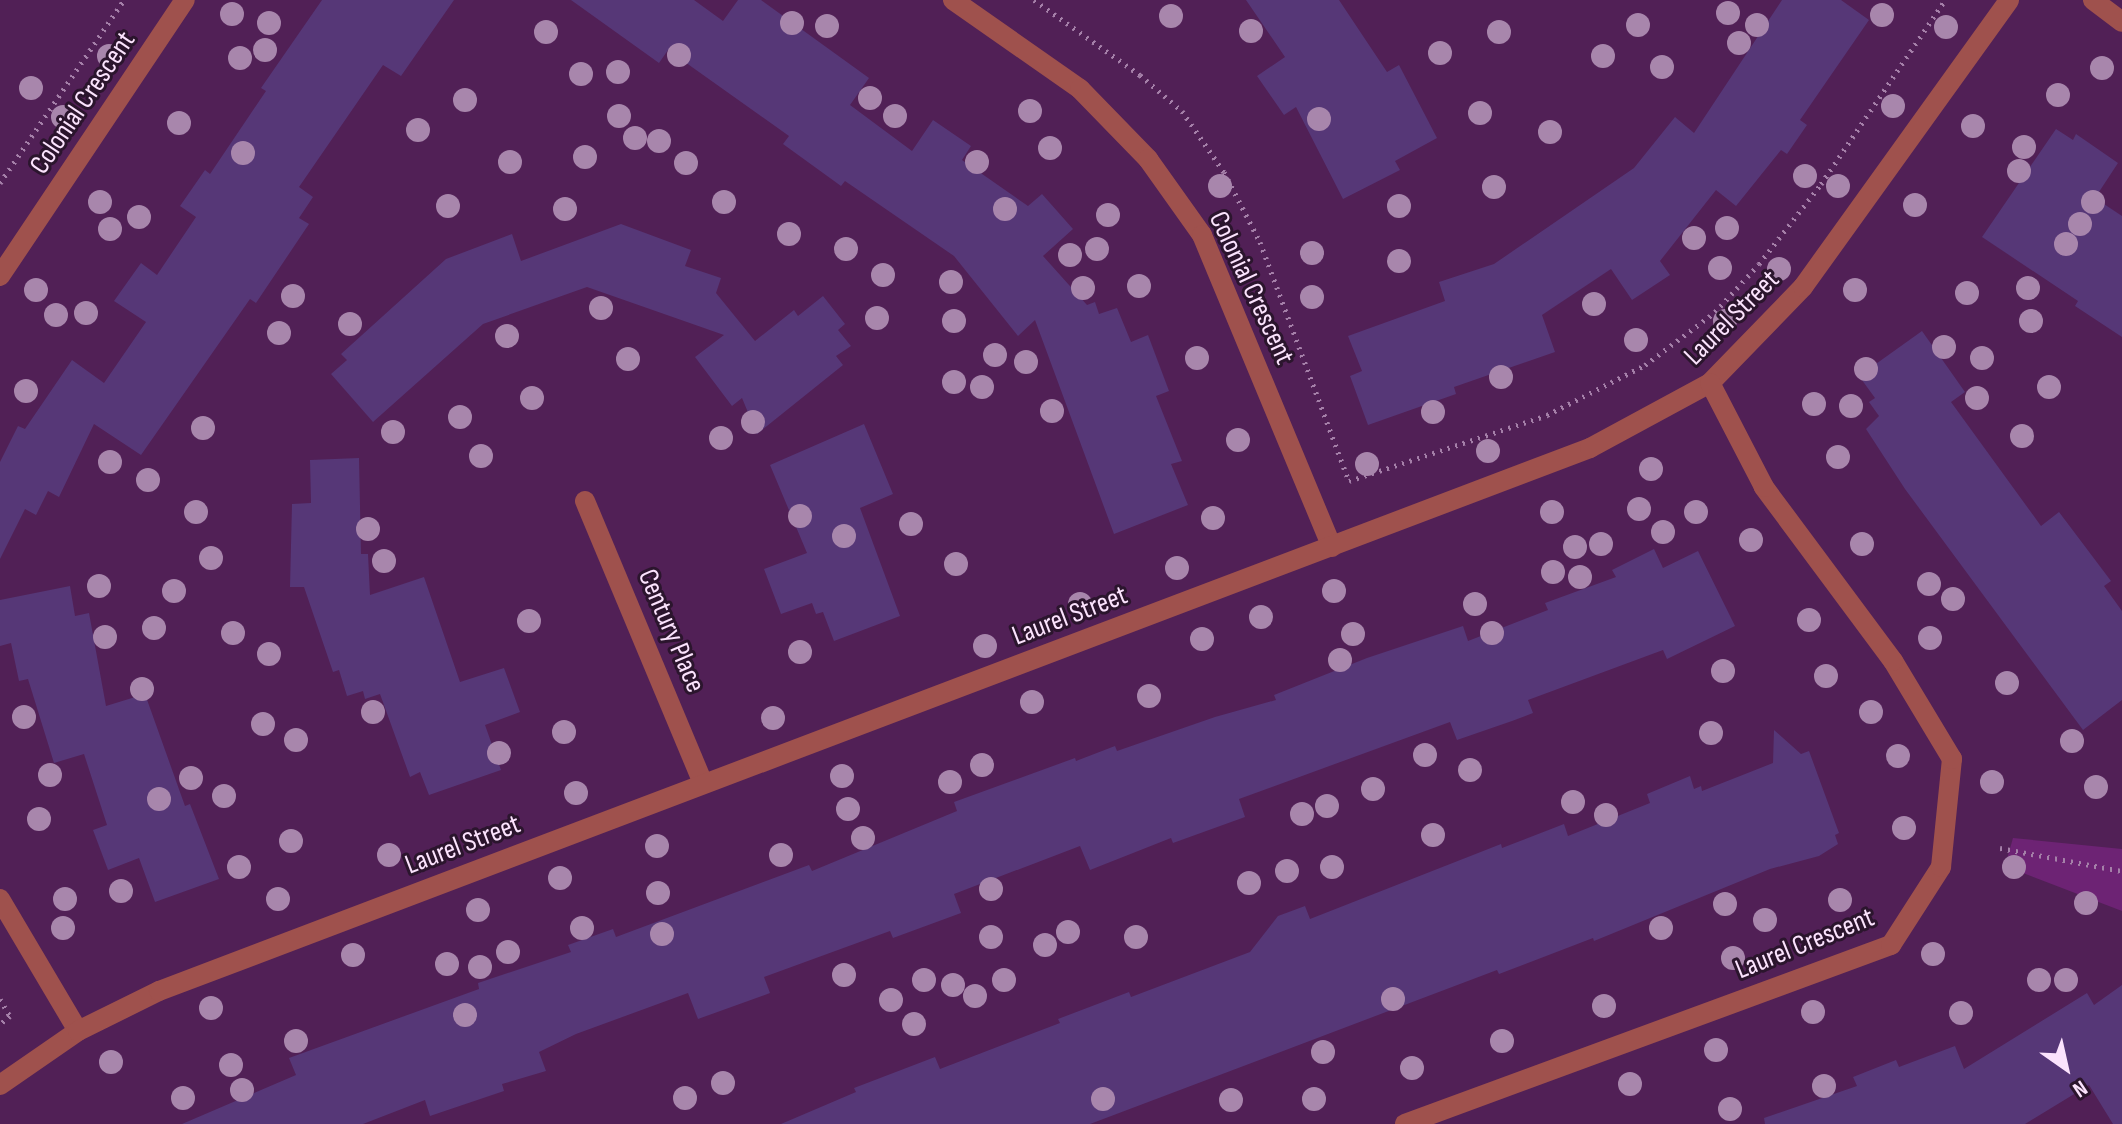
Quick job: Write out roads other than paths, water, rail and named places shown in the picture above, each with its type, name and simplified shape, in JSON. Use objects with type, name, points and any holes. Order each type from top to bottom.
[{"type":"street","name":"Colonial Crescent","points":[[0,276],[185,0]]},
{"type":"street","name":"Colonial Crescent","points":[[953,0],[1080,89],[1148,159],[1202,235],[1332,547]]},
{"type":"street","name":"Laurel Street","points":[[0,1085],[78,1031],[159,991],[1590,448],[1710,383],[1803,287],[2009,0]]},
{"type":"street","points":[[2093,0],[2122,22]]},
{"type":"street","name":"Laurel Crescent","points":[[1405,1124],[1891,945],[1941,867],[1952,759],[1893,661],[1764,487],[1710,383]]},
{"type":"street","name":"Century Place","points":[[585,501],[703,783]]},
{"type":"street","points":[[0,899],[78,1031]]}]
